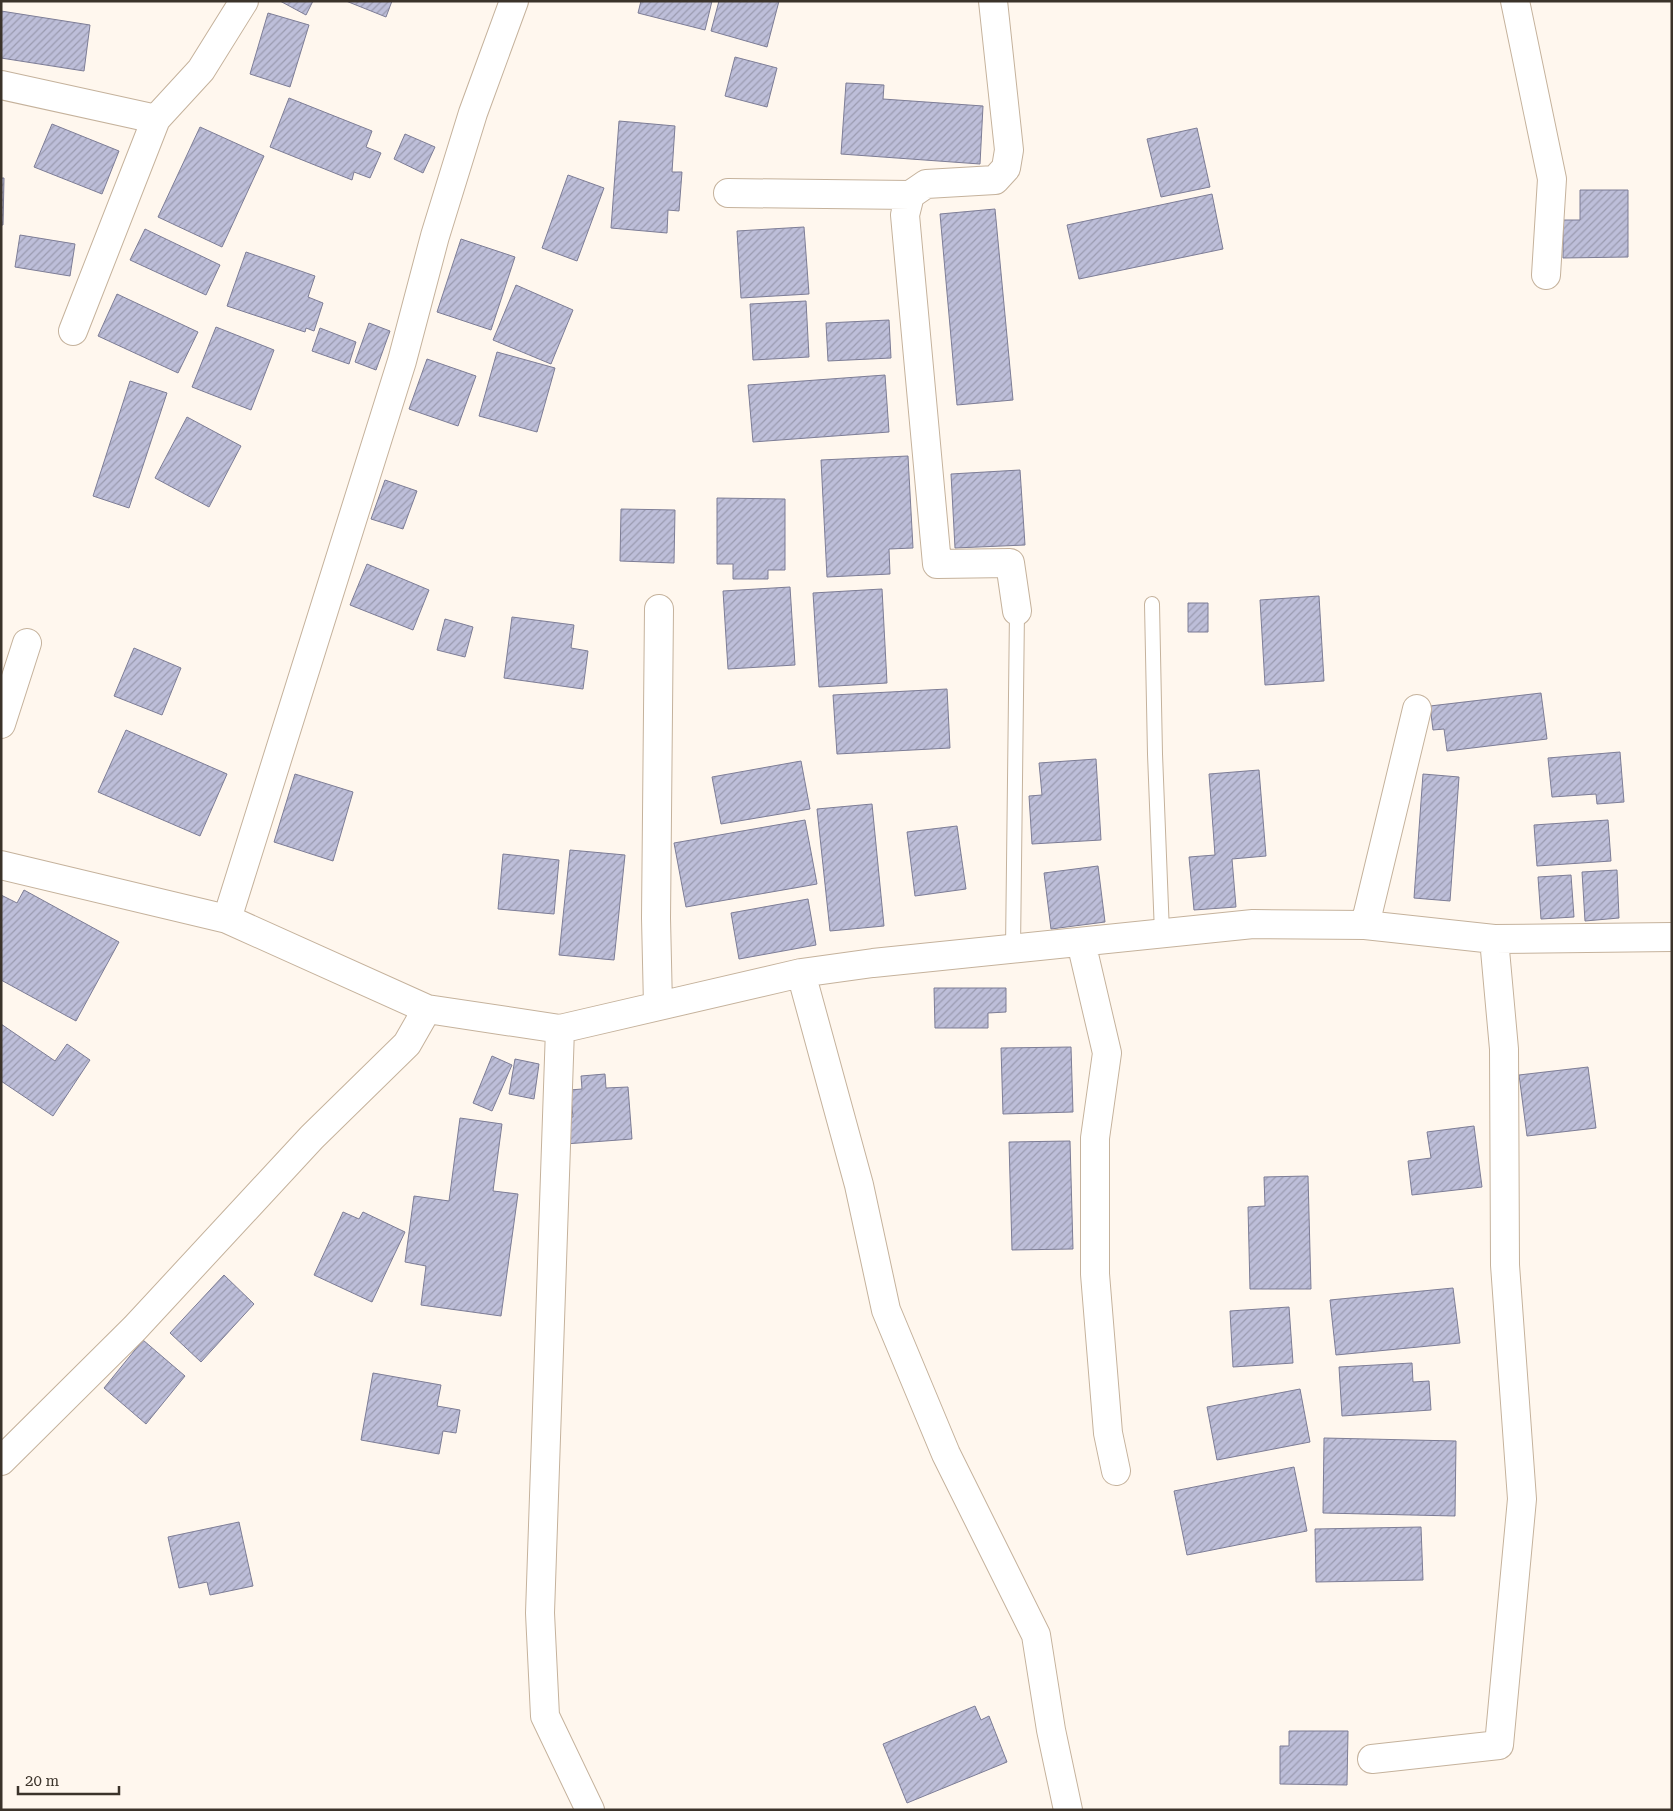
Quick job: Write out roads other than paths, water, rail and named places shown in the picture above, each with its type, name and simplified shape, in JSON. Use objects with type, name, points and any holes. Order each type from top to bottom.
[{"type":"street","points":[[73,331],[156,119],[201,70],[244,1]]},
{"type":"street","points":[[227,919],[402,361],[444,208],[473,113],[514,1]]},
{"type":"street","points":[[728,194],[910,194],[926,184],[995,180],[1006,168],[1009,150],[993,1]]},
{"type":"street","points":[[1515,1],[1552,179],[1546,275]]},
{"type":"street","points":[[1,85],[156,119]]},
{"type":"street","points":[[910,194],[905,215],[937,564],[1010,563],[1016,610]]},
{"type":"street","points":[[658,1006],[656,918],[659,609]]},
{"type":"street","points":[[1,724],[27,643]]},
{"type":"street","points":[[1364,926],[1417,709]]},
{"type":"street","points":[[1,865],[227,919],[428,1009],[560,1029],[801,973],[1253,924],[1364,926],[1494,939],[1672,937]]},
{"type":"street","points":[[1372,1759],[1499,1745],[1522,1499],[1505,1265],[1504,1049],[1494,939]]},
{"type":"street","points":[[1081,942],[1107,1053],[1095,1138],[1095,1274],[1108,1433],[1116,1471]]},
{"type":"street","points":[[801,973],[858,1185],[886,1310],[946,1454],[1036,1635],[1051,1730],[1068,1810]]},
{"type":"street","points":[[1,1461],[135,1328],[312,1138],[407,1044],[428,1009]]},
{"type":"street","points":[[560,1029],[540,1613],[546,1716],[590,1810]]},
{"type":"lane","points":[[1152,604],[1155,754],[1162,933]]},
{"type":"lane","points":[[1013,949],[1016,610]]}]
